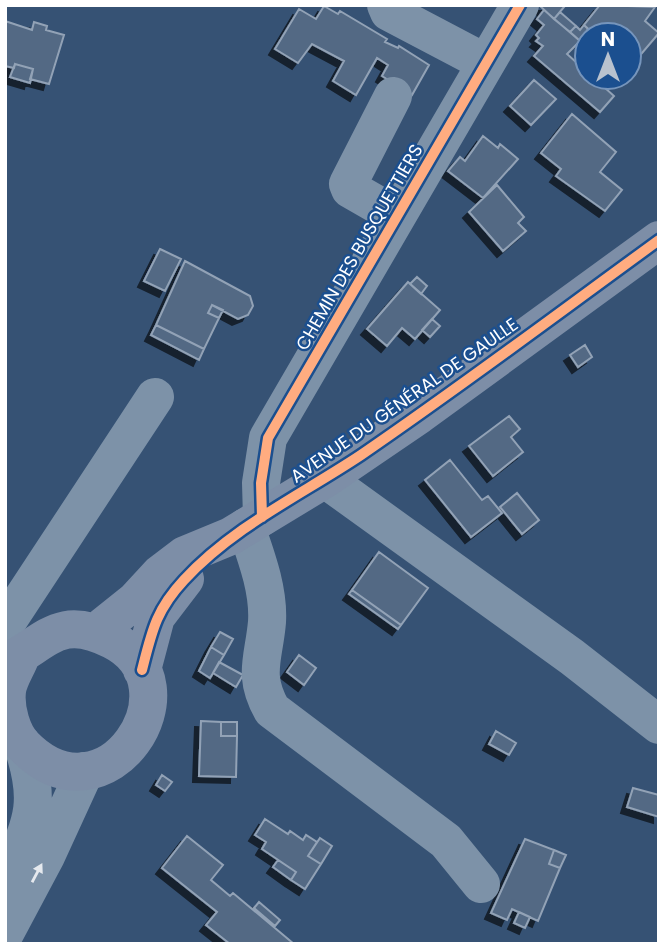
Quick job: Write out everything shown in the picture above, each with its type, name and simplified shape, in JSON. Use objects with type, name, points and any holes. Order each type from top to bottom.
[{"type":"main road","name":"AVENUE DU GÉNÉRAL DE GAULLE","points":[[96,632],[185,555],[246,527],[325,479],[419,415],[659,240]]},
{"type":"main road","name":"AVENUE DU GÉNÉRAL DE GAULLE","points":[[142,670],[156,617],[184,580],[246,527]]},
{"type":"main road","points":[[68,629],[96,632],[123,645],[142,670],[149,702],[140,735],[117,760],[85,771],[61,770],[39,760],[13,732],[7,691],[11,648],[68,629]]},
{"type":"street","points":[[386,5],[389,12],[486,63]]},
{"type":"street","name":"CHEMIN DES BUSQUETTIERS","points":[[481,884],[446,842],[272,710],[261,692],[261,649],[267,621],[261,570],[246,527],[261,483],[268,438],[520,5]]},
{"type":"street","points":[[393,96],[348,184],[350,189],[397,216]]},
{"type":"street","points":[[11,648],[155,397]]},
{"type":"street","points":[[325,479],[572,657],[659,725]]},
{"type":"street","points":[[5,883],[32,821],[34,779],[13,732]]},
{"type":"street","points":[[5,933],[46,856],[85,771]]},
{"type":"building","points":[[539,5],[562,5],[564,7],[554,19]]},
{"type":"building","points":[[600,5],[655,7],[645,21],[659,33],[643,52],[643,21],[587,21]]},
{"type":"building","points":[[324,6],[338,14],[340,11],[387,39],[385,42],[398,48],[399,46],[429,65],[412,95],[382,76],[388,65],[377,58],[356,95],[333,81],[344,61],[312,44],[298,63],[275,49],[299,9],[316,19]]},
{"type":"building","points":[[544,10],[573,35],[573,48],[567,54],[573,59],[573,89],[534,56],[543,46],[536,41],[539,38],[536,35],[544,25],[537,19]]},
{"type":"building","points":[[560,12],[573,23],[573,29],[570,32],[554,19]]},
{"type":"building","points":[[5,21],[32,30],[34,22],[47,26],[46,30],[64,35],[49,84],[30,79],[33,69],[15,64],[14,68],[5,66]]},
{"type":"building","points":[[15,64],[33,69],[30,83],[10,77]]},
{"type":"building","points":[[534,80],[556,99],[531,125],[510,106]]},
{"type":"building","points":[[575,91],[608,91],[614,96],[600,112]]},
{"type":"building","points":[[572,114],[616,152],[600,172],[622,190],[605,211],[556,176],[561,169],[541,153]]},
{"type":"building","points":[[483,136],[498,148],[500,144],[518,159],[483,198],[448,171],[460,157],[465,161]]},
{"type":"building","points":[[497,185],[524,217],[518,223],[526,231],[503,251],[469,212]]},
{"type":"building","points":[[160,249],[181,259],[165,291],[144,281]]},
{"type":"building","points":[[185,261],[250,296],[253,306],[248,315],[238,319],[212,305],[208,313],[219,318],[204,349],[156,325]]},
{"type":"building","points":[[417,277],[427,286],[421,294],[410,284]]},
{"type":"building","points":[[408,282],[440,310],[415,339],[402,328],[387,346],[367,329]]},
{"type":"building","points":[[212,305],[223,310],[219,318],[208,313]]},
{"type":"building","points":[[432,319],[440,326],[430,337],[422,330]]},
{"type":"building","points":[[156,325],[204,349],[199,360],[151,335]]},
{"type":"building","points":[[585,345],[592,357],[578,367],[570,355]]},
{"type":"building","points":[[509,416],[520,429],[511,437],[523,452],[493,476],[469,446]]},
{"type":"building","points":[[450,460],[482,500],[488,496],[502,513],[471,537],[425,480]]},
{"type":"building","points":[[517,493],[539,520],[522,534],[500,507]]},
{"type":"building","points":[[379,552],[428,588],[401,625],[352,590]]},
{"type":"building","points":[[352,590],[401,625],[398,629],[349,594]]},
{"type":"building","points":[[220,632],[233,639],[224,655],[211,647]]},
{"type":"building","points":[[211,647],[224,655],[210,678],[199,671]]},
{"type":"building","points":[[299,655],[316,668],[304,685],[287,672]]},
{"type":"building","points":[[219,662],[243,675],[236,687],[213,673]]},
{"type":"building","points":[[201,721],[221,722],[221,736],[237,736],[236,777],[199,776]]},
{"type":"building","points":[[221,722],[237,722],[237,736],[221,736]]},
{"type":"building","points":[[496,731],[516,743],[509,755],[489,744]]},
{"type":"building","points":[[162,775],[172,782],[165,791],[156,785]]},
{"type":"building","points":[[633,788],[659,795],[659,817],[627,807]]},
{"type":"building","points":[[265,819],[288,834],[290,831],[303,840],[306,835],[317,842],[308,856],[321,864],[305,889],[291,880],[296,872],[262,849],[266,842],[255,835]]},
{"type":"building","points":[[187,836],[223,865],[211,880],[230,896],[233,893],[294,944],[230,944],[206,925],[217,912],[162,868]]},
{"type":"building","points":[[320,838],[332,846],[321,864],[308,856]]},
{"type":"building","points":[[525,839],[554,850],[549,864],[560,868],[538,921],[512,909],[507,920],[491,913]]},
{"type":"building","points":[[554,850],[566,855],[560,868],[549,864]]},
{"type":"building","points":[[278,860],[296,872],[291,880],[273,867]]},
{"type":"building","points":[[259,902],[280,920],[275,926],[254,908]]},
{"type":"building","points":[[519,912],[530,917],[525,928],[514,923]]},
{"type":"cycle path","points":[[262,517],[261,483],[268,438],[520,5]]},
{"type":"cycle path","points":[[142,670],[152,632],[167,601],[184,580],[224,543],[399,429],[659,240]]}]
